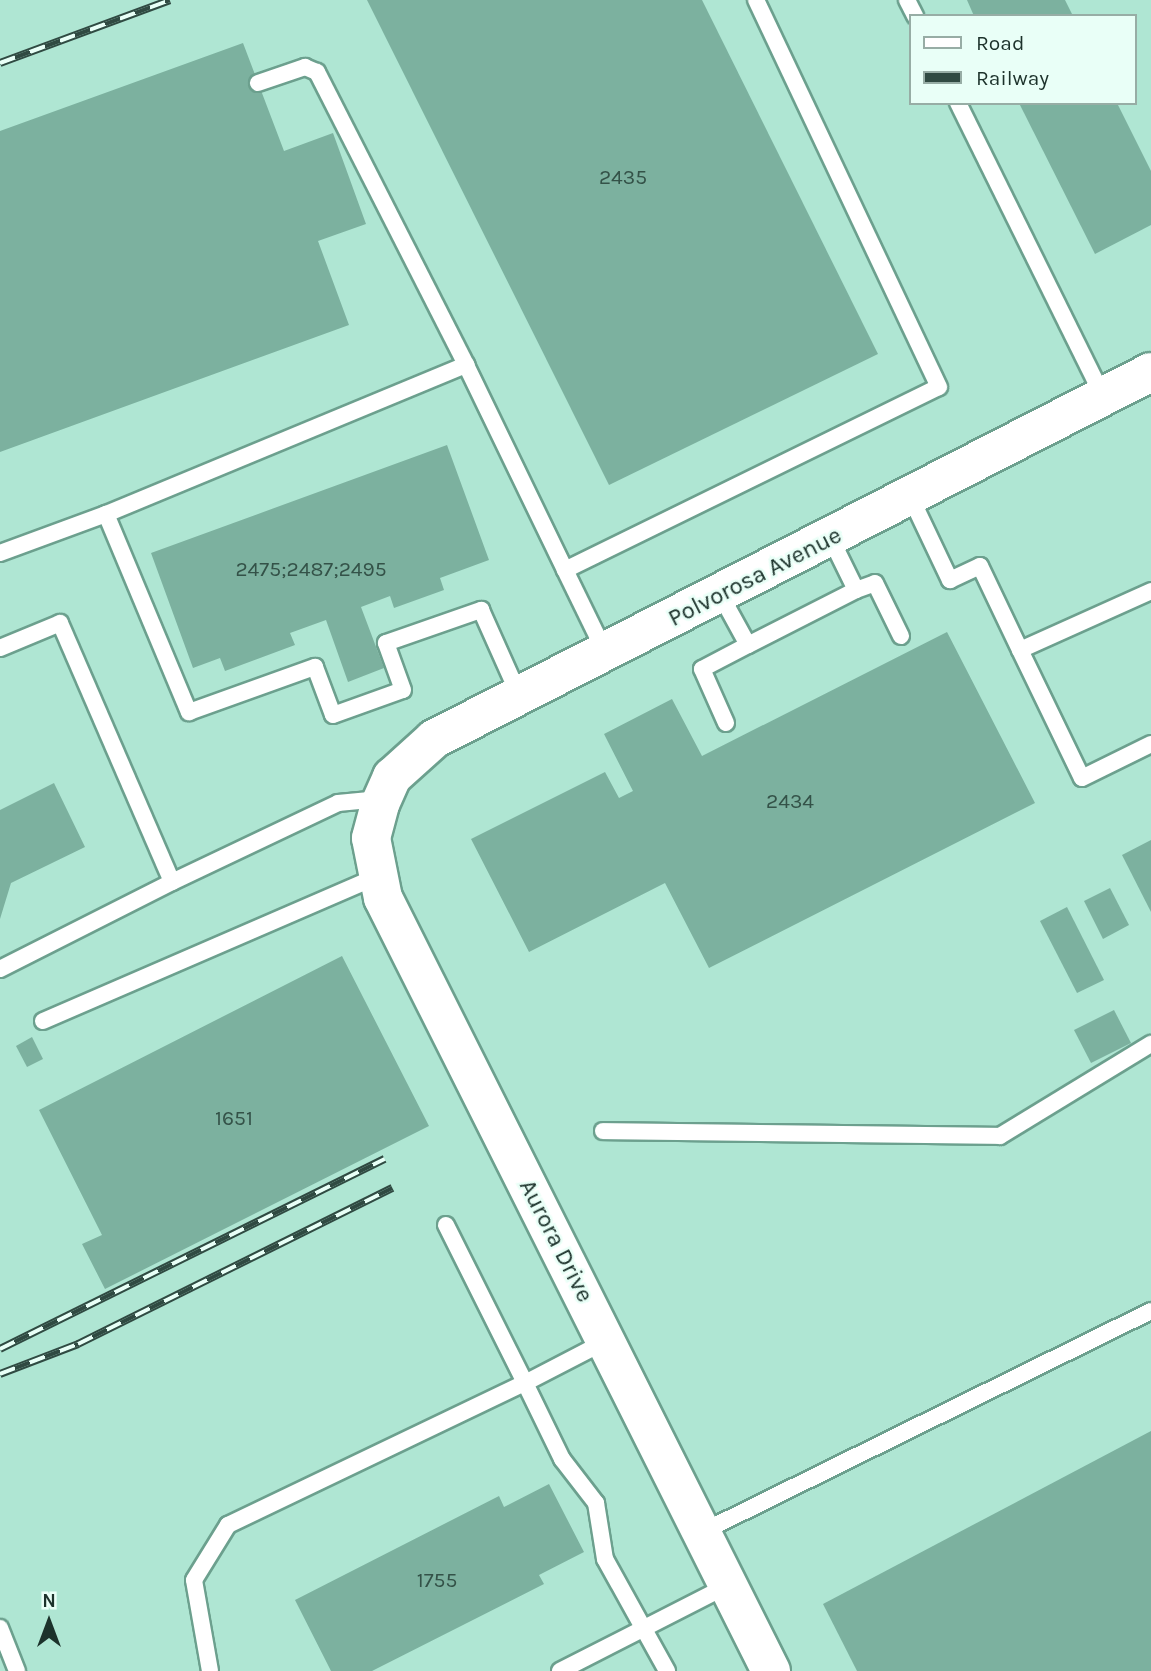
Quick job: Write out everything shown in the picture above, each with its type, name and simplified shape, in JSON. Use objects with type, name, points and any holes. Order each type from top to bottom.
[{"type":"street","name":"Polvorosa Avenue","points":[[381,801],[412,755],[519,695],[831,539],[1151,372]]},
{"type":"street","name":"Aurora Drive","points":[[381,801],[371,838],[376,877],[771,1671]]},
{"type":"lane","points":[[565,570],[939,387],[756,0]]},
{"type":"lane","points":[[258,83],[305,67],[317,72],[466,365],[605,652]]},
{"type":"lane","points":[[959,105],[1102,396]]},
{"type":"lane","points":[[0,553],[106,514],[466,365]]},
{"type":"lane","points":[[911,498],[950,580],[979,566],[1083,778],[1151,744]]},
{"type":"lane","points":[[106,514],[189,712],[315,667],[333,715],[403,690],[386,643],[481,610],[519,695]]},
{"type":"lane","points":[[831,539],[856,590]]},
{"type":"lane","points":[[726,723],[702,669],[856,590],[875,583],[901,636]]},
{"type":"lane","points":[[1020,650],[1151,591]]},
{"type":"lane","points":[[720,594],[748,645]]},
{"type":"lane","points":[[0,648],[60,623],[172,882]]},
{"type":"lane","points":[[0,969],[172,882],[338,803],[381,801]]},
{"type":"lane","points":[[43,1021],[376,877]]},
{"type":"lane","points":[[603,1131],[1000,1136],[1151,1044]]},
{"type":"lane","points":[[446,1225],[562,1459],[596,1503],[604,1559],[667,1671]]},
{"type":"lane","points":[[702,1532],[1151,1311]]},
{"type":"lane","points":[[210,1671],[194,1580],[228,1525],[525,1383],[606,1341]]},
{"type":"lane","points":[[560,1671],[729,1585]]},
{"type":"lane","points":[[0,1628],[17,1671]]},
{"type":"building","points":[[367,0],[702,0],[878,354],[609,485]]},
{"type":"building","points":[[967,0],[1065,0],[1072,14],[973,14]]},
{"type":"building","points":[[243,43],[284,151],[333,133],[366,224],[318,241],[349,325],[0,452],[0,131]]},
{"type":"building","points":[[1020,105],[1118,105],[1151,171],[1151,225],[1095,254]]},
{"type":"building","points":[[447,445],[489,560],[440,578],[444,590],[394,608],[390,596],[361,607],[384,668],[348,682],[326,620],[290,633],[295,645],[225,671],[220,658],[193,668],[151,553]]},
{"type":"building","points":[[947,632],[1035,803],[709,968],[665,883],[529,952],[471,839],[605,772],[619,798],[633,791],[604,734],[672,699],[702,756]]},
{"type":"building","points":[[54,783],[85,847],[11,883],[0,919],[0,810]]},
{"type":"building","points":[[1151,840],[1151,912],[1122,855]]},
{"type":"building","points":[[1110,888],[1129,925],[1103,939],[1084,901]]},
{"type":"building","points":[[1067,907],[1104,980],[1077,993],[1040,921]]},
{"type":"building","points":[[342,956],[429,1126],[105,1289],[82,1244],[102,1235],[39,1110]]},
{"type":"building","points":[[1114,1010],[1131,1043],[1091,1063],[1074,1030]]},
{"type":"building","points":[[32,1037],[43,1059],[27,1067],[16,1046]]},
{"type":"building","points":[[1151,1431],[1151,1671],[857,1671],[823,1604]]},
{"type":"building","points":[[549,1484],[584,1552],[539,1575],[544,1584],[372,1671],[331,1671],[295,1600],[499,1496],[504,1507]]},
{"type":"railway","points":[[0,63],[170,0]]},
{"type":"railway","points":[[0,1349],[385,1159]]},
{"type":"railway","points":[[0,1374],[78,1344],[392,1188]]}]
